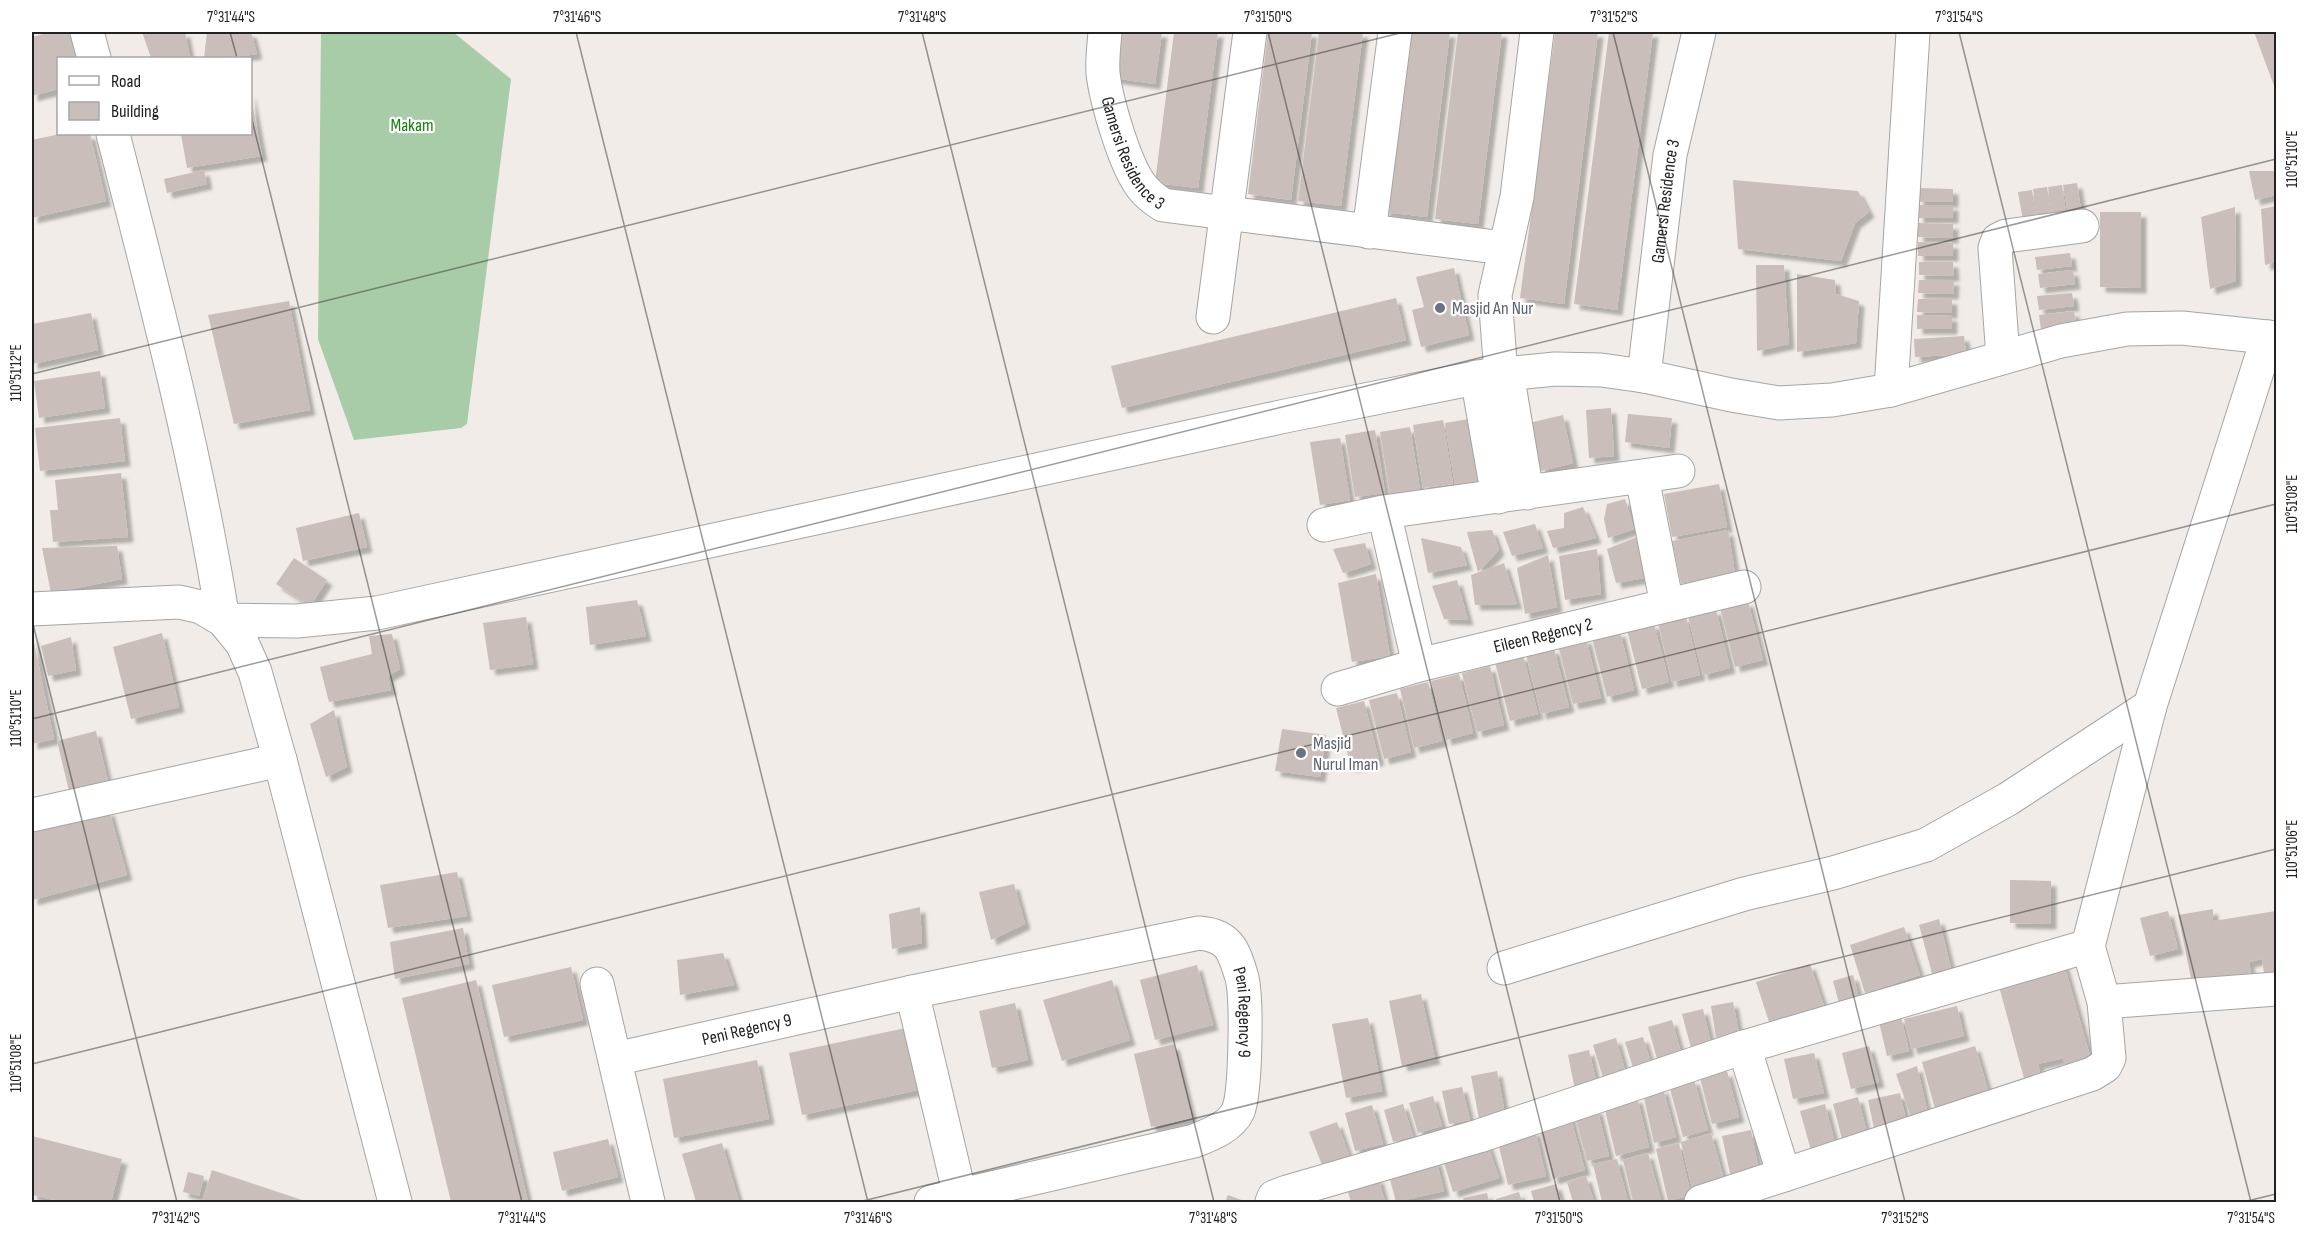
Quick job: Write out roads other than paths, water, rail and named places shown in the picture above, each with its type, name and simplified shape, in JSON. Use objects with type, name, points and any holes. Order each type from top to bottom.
[{"type":"street","points":[[87,32],[94,57]]},
{"type":"street","name":"Gamersi Residence 3","points":[[1105,32],[1103,71],[1105,87],[1133,173],[1141,187],[1163,205],[1504,248]]},
{"type":"street","points":[[1213,317],[1250,32]]},
{"type":"street","points":[[1370,232],[1395,32]]},
{"type":"street","points":[[1513,495],[1495,375],[1495,295],[1517,197],[1537,32]]},
{"type":"street","name":"Gamersi Residence 3","points":[[1644,376],[1670,155],[1699,32]]},
{"type":"street","points":[[1891,390],[1913,32]]},
{"type":"street","points":[[113,135],[173,370],[212,551],[224,620]]},
{"type":"street","points":[[2003,357],[1995,248],[1998,240],[2006,236],[2082,226]]},
{"type":"street","points":[[224,620],[297,621],[377,613],[1495,375],[1566,369],[1601,370],[1644,376],[1779,403],[1832,400],[1891,390],[2061,341],[2127,329],[2182,328],[2272,338],[2150,706],[2088,945],[2104,1002],[2109,1058],[2105,1066],[2092,1074],[1701,1203]]},
{"type":"street","points":[[1324,525],[1384,512],[1678,471]]},
{"type":"street","points":[[1642,477],[1667,605]]},
{"type":"street","points":[[1384,512],[1419,665]]},
{"type":"street","name":"Eileen Regency 2","points":[[1338,689],[1419,665],[1744,587]]},
{"type":"street","points":[[32,609],[179,602],[201,608],[224,620],[242,643],[255,672],[280,760],[394,1203]]},
{"type":"street","points":[[1504,968],[1744,894],[1833,873],[1926,845],[2008,799],[2150,706]]},
{"type":"street","points":[[32,815],[280,760]]},
{"type":"street","name":"Peni Regency 9","points":[[615,1059],[912,992],[1199,933],[1212,934],[1228,945],[1242,980],[1245,1053],[1242,1098],[1238,1113],[1217,1131],[1194,1141],[945,1199],[912,992]]},
{"type":"street","points":[[1272,1203],[1274,1197],[1287,1192],[1479,1136],[1744,1047],[2088,945]]},
{"type":"street","points":[[597,984],[648,1203]]},
{"type":"street","points":[[2104,1002],[2277,989]]},
{"type":"street","points":[[1744,1047],[1784,1175]]},
{"type":"place","name":"Masjid An Nur","points":[[1440,308]]},
{"type":"place","name":"Masjid Nurul Iman","points":[[1301,753]]},
{"type":"park label","name":"Makam","points":[[412,125]]}]
